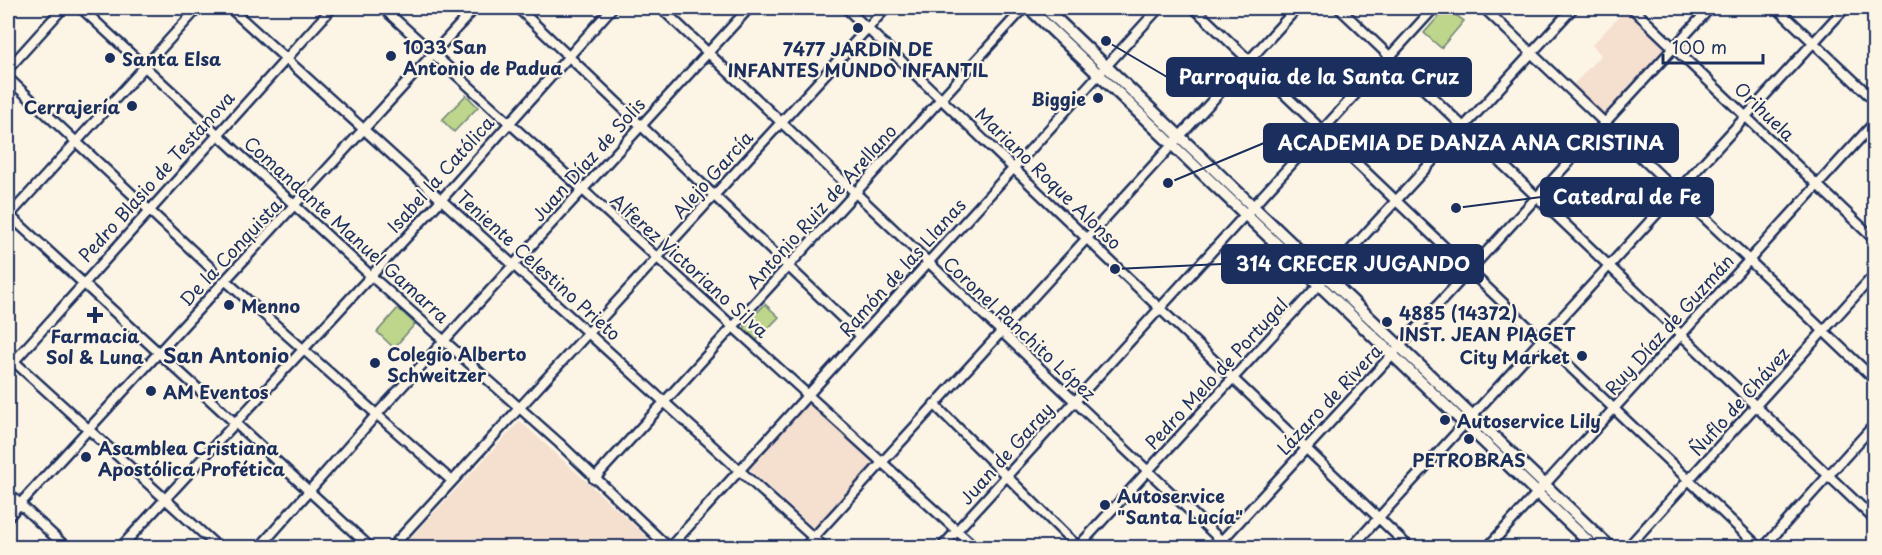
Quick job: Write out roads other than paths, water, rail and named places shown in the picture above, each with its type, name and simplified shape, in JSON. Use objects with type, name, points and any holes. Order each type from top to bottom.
[{"type":"main road","points":[[1029,8],[1103,70]]},
{"type":"main road","points":[[1045,8],[1103,70],[1396,350],[1541,488],[1611,548]]},
{"type":"main road","points":[[1541,488],[1595,548]]},
{"type":"street","points":[[8,69],[63,8]]},
{"type":"street","name":"Comandante Manuel Gamarra","points":[[81,8],[146,65],[370,275],[559,444],[669,547]]},
{"type":"street","points":[[198,8],[8,215],[370,548]]},
{"type":"street","name":"Teniente Celestino Prieto","points":[[230,8],[590,332],[825,548]]},
{"type":"street","name":"Pedro Blasio de Testanova","points":[[10,362],[332,8]]},
{"type":"street","name":"Alferez Victoriano Silva","points":[[383,8],[976,548]]},
{"type":"street","name":"De la Conquista","points":[[8,517],[475,8]]},
{"type":"street","points":[[518,8],[861,336]]},
{"type":"street","name":"Isabel la Católica","points":[[120,548],[441,200],[612,8]]},
{"type":"street","name":"Coronel Panchito López","points":[[661,8],[1148,471],[1218,544],[1229,548]]},
{"type":"street","name":"Juan Díaz de Solis","points":[[259,548],[377,414],[749,8]]},
{"type":"street","name":"Mariano Roque Alonso","points":[[846,8],[1410,548]]},
{"type":"street","name":"Alejo García","points":[[391,548],[886,8]]},
{"type":"street","name":"Antonio Ruiz de Arellano","points":[[594,479],[1024,8]]},
{"type":"street","name":"Ramón de las Llanas","points":[[669,547],[1159,8]]},
{"type":"street","points":[[1194,8],[1762,548],[1875,425]]},
{"type":"street","points":[[804,548],[880,461],[1297,8]]},
{"type":"street","points":[[1339,8],[1875,519]]},
{"type":"street","name":"Juan de Garay","points":[[941,548],[1434,8]]},
{"type":"street","points":[[1484,8],[1875,379]]},
{"type":"street","name":"Pedro Melo de Portugal","points":[[1078,547],[1573,8]]},
{"type":"street","name":"Orihuela","points":[[1632,8],[1875,239]]},
{"type":"street","name":"Lázaro de Rivera","points":[[1218,544],[1710,8]]},
{"type":"street","points":[[1777,8],[1875,100]]},
{"type":"street","points":[[1351,548],[1845,8]]},
{"type":"street","points":[[8,78],[212,269]]},
{"type":"street","name":"Ruy Díaz de Guzmán","points":[[1487,548],[1875,123]]},
{"type":"street","name":"Ñuflo de Chávez","points":[[1627,548],[1875,275]]},
{"type":"street","points":[[226,281],[452,481]]},
{"type":"street","points":[[10,362],[90,429],[219,548]]},
{"type":"street","points":[[934,404],[1078,547]]},
{"type":"street","points":[[8,494],[67,548]]},
{"type":"place","name":"7477 JARDIN DE INFANTES MUNDO INFANTIL","points":[[858,28]]},
{"type":"place","name":"Parroquia de la Santa Cruz","points":[[1106,41]]},
{"type":"place","name":"1033 San Antonio de Padua","points":[[391,56]]},
{"type":"place","name":"Santa Elsa","points":[[110,58]]},
{"type":"place","name":"Biggie","points":[[1098,98]]},
{"type":"place","name":"Cerrajería","points":[[132,106]]},
{"type":"place","name":"ACADEMIA DE DANZA ANA CRISTINA","points":[[1168,183]]},
{"type":"place","name":"Catedral de Fe","points":[[1456,208]]},
{"type":"place","name":"314 CRECER JUGANDO","points":[[1115,269]]},
{"type":"place","name":"Menno","points":[[229,305]]},
{"type":"place","name":"Farmacia Sol & Luna","points":[[95,315]]},
{"type":"place","name":"4885 (14372) INST. JEAN PIAGET","points":[[1387,322]]},
{"type":"place","name":"City Market","points":[[1582,356]]},
{"type":"place","name":"Colegio Alberto Schweitzer","points":[[375,363]]},
{"type":"place","name":"AM Eventos","points":[[151,391]]},
{"type":"place","name":"Autoservice Lily","points":[[1445,420]]},
{"type":"place","name":"PETROBRAS","points":[[1469,439]]},
{"type":"place","name":"Asamblea Cristiana Apostólica Profética","points":[[86,457]]},
{"type":"place","name":"Autoservice \"Santa Lucía\"","points":[[1105,505]]},
{"type":"district","name":"San Antonio","points":[[226,355]]}]
